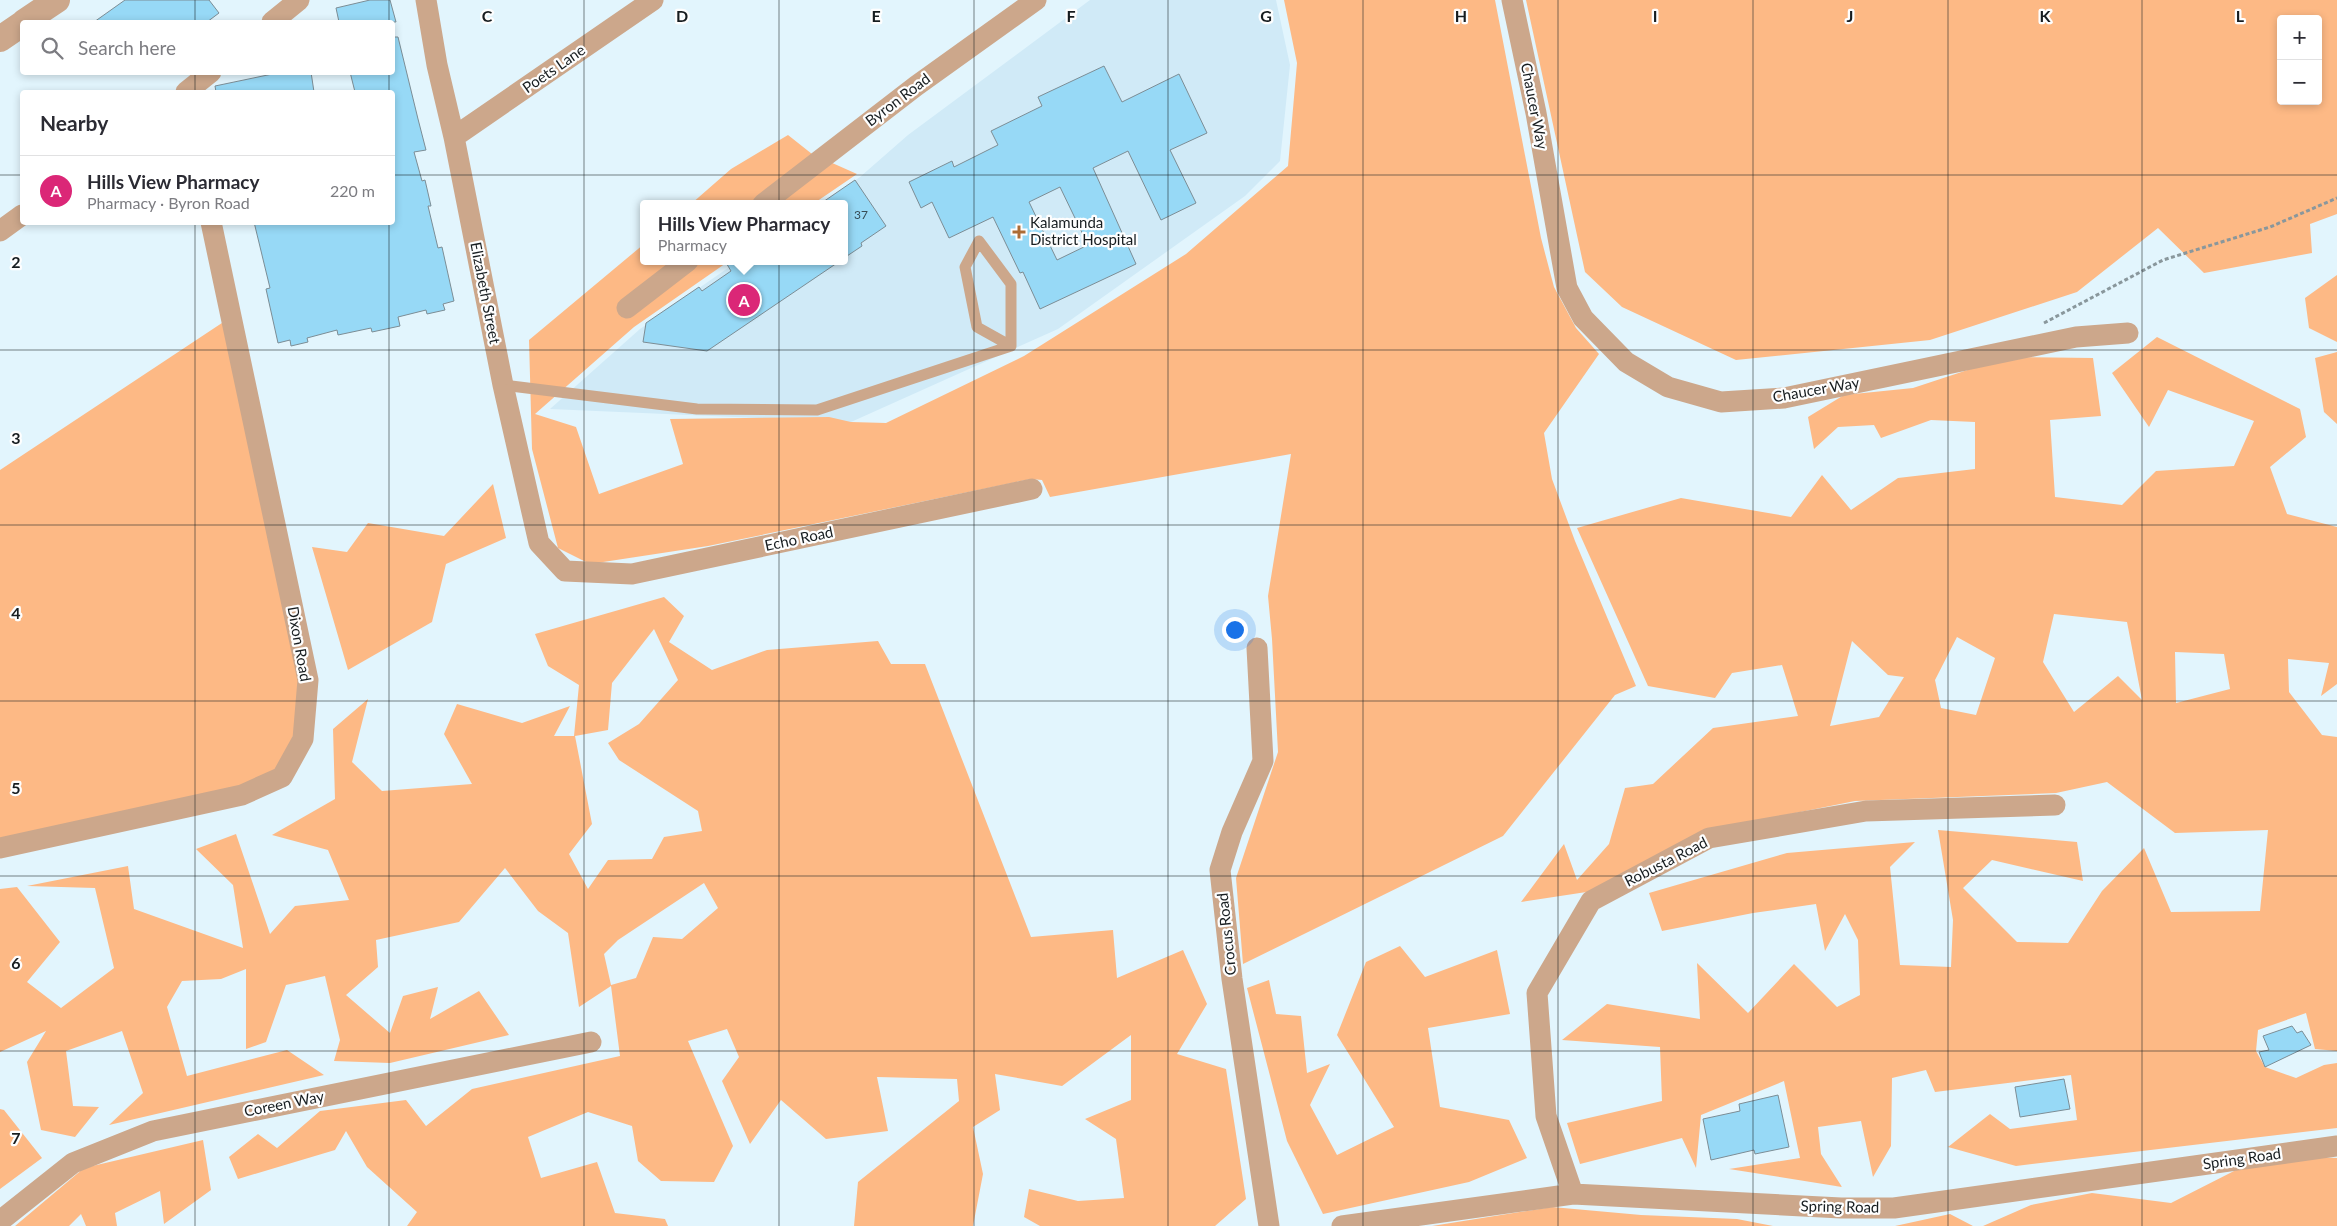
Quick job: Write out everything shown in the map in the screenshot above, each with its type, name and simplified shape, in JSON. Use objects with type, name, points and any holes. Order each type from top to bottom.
[{"type":"street","points":[[27,20],[57,0]]},
{"type":"street","points":[[274,20],[299,0]]},
{"type":"street","name":"Poets Lane","points":[[454,138],[653,0]]},
{"type":"street","name":"Byron Road","points":[[768,200],[916,86],[1036,0]]},
{"type":"street","name":"Chaucer Way","points":[[1512,0],[1536,113],[1567,288],[1583,318],[1626,362],[1668,387],[1721,402],[1784,398],[2076,337],[2128,333]]},
{"type":"street","name":"Elizabeth Street","points":[[425,2],[436,65],[454,138],[503,385],[539,543],[565,571]]},
{"type":"street","points":[[0,39],[20,25]]},
{"type":"street","points":[[188,90],[207,75]]},
{"type":"street","points":[[0,231],[20,216]]},
{"type":"street","name":"Dixon Road","points":[[0,848],[242,795],[282,777],[303,739],[308,680],[212,225]]},
{"type":"street","points":[[627,308],[683,265]]},
{"type":"street","name":"Echo Road","points":[[565,571],[632,574],[1032,489]]},
{"type":"street","name":"Crocus Road","points":[[1257,648],[1264,761],[1232,832],[1220,870],[1232,980],[1269,1226]]},
{"type":"street","name":"Robusta Road","points":[[1573,1194],[1546,1116],[1537,993],[1591,901],[1709,838],[1866,811],[2055,805]]},
{"type":"street","name":"Coreen Way","points":[[0,1221],[73,1163],[153,1131],[591,1042]]},
{"type":"street","name":"Spring Road","points":[[1342,1226],[1573,1194],[1841,1208],[1894,1208],[2337,1146]]},
{"type":"lane","points":[[979,241],[1011,284],[1010,346],[977,327],[965,267],[979,241]]},
{"type":"lane","points":[[503,385],[697,408],[817,410],[1010,346]]},
{"type":"path","points":[[2036,327],[2163,260],[2270,227],[2337,198]]},
{"type":"shaded area","name":"Kalamunda District Hospital","points":[[1090,0],[1276,0],[1290,65],[1280,161],[1245,196],[1058,329],[851,422],[550,409],[640,329],[732,265],[848,265],[848,200],[827,200],[860,177],[908,135]]},
{"type":"shaded area","points":[[1284,0],[1495,0],[1541,238],[1554,287],[1576,328],[1599,354],[1544,433],[1552,479],[1575,541],[1636,686],[1615,695],[1503,836],[1243,964],[1236,878],[1278,752],[1268,596],[1291,454],[1050,497],[1042,480],[1031,479],[708,546],[590,564],[558,548],[532,449],[529,340],[640,247],[640,265],[723,265],[634,327],[535,414],[576,427],[599,494],[683,464],[670,419],[829,417],[851,422],[886,423],[1024,356],[1186,254],[1288,166],[1297,63]]},
{"type":"shaded area","points":[[1526,0],[2337,0],[2337,214],[2310,224],[2312,253],[2204,273],[2158,228],[2077,292],[1930,340],[1736,360],[1622,307],[1585,272]]},
{"type":"shaded area","points":[[788,135],[812,154],[857,174],[819,200],[696,200],[731,169]]},
{"type":"shaded area","points":[[2337,275],[2337,342],[2309,328],[2305,298]]},
{"type":"shaded area","points":[[231,317],[308,680],[282,777],[0,844],[0,470]]},
{"type":"shaded area","points":[[2157,337],[2300,409],[2306,437],[2270,467],[2287,514],[2337,527],[2337,684],[2321,696],[2329,663],[2288,659],[2289,692],[2322,735],[2337,737],[2337,1051],[2315,1049],[2306,1013],[2258,1030],[2256,1051],[2265,1067],[2296,1078],[2324,1065],[2337,1063],[2337,1128],[2016,1166],[1948,1147],[1990,1114],[2010,1129],[2077,1120],[2071,1075],[1935,1092],[1926,1070],[1892,1078],[1891,1146],[1873,1177],[1861,1121],[1818,1127],[1821,1154],[1842,1187],[1729,1169],[1800,1158],[1784,1081],[1701,1115],[1696,1168],[1682,1138],[1580,1164],[1567,1123],[1662,1101],[1660,1047],[1562,1040],[1607,1004],[1700,1019],[1697,963],[1748,1013],[1794,964],[1837,1007],[1860,995],[1858,940],[1845,914],[1825,951],[1816,904],[1753,913],[1662,931],[1649,893],[1787,853],[1915,842],[1890,867],[1900,965],[1951,967],[1953,920],[1938,830],[2077,842],[2083,881],[1992,860],[1963,888],[2017,942],[2068,943],[2102,891],[2144,848],[2171,912],[2260,911],[2268,830],[2175,833],[2107,782],[2056,793],[1855,801],[1717,829],[1593,891],[1521,902],[1564,844],[1577,880],[1609,844],[1625,788],[1653,784],[1713,728],[1798,716],[1782,665],[1732,673],[1715,698],[1648,686],[1577,528],[1681,498],[1791,517],[1822,475],[1851,510],[1898,478],[1975,469],[1975,422],[1931,420],[1881,438],[1874,425],[1838,427],[1814,449],[1808,417],[1844,395],[1913,388],[2007,357],[2093,358],[2101,416],[2050,420],[2055,497],[2122,505],[2156,471],[2234,466],[2254,421],[2168,390],[2149,427],[2112,373]],"holes":[[[2054,614],[2127,622],[2142,700],[2118,676],[2074,712],[2043,662]],[[1957,637],[1995,658],[1976,715],[1941,708],[1935,680]],[[1852,641],[1888,675],[1904,677],[1879,717],[1830,726]],[[2175,652],[2224,654],[2230,689],[2176,703]]]},
{"type":"shaded area","points":[[2337,352],[2337,424],[2324,412],[2315,358]]},
{"type":"shaded area","points":[[493,484],[506,538],[446,564],[432,622],[348,670],[312,547],[347,552],[368,523],[444,536]]},
{"type":"shaded area","points":[[664,597],[684,616],[669,642],[712,670],[767,650],[878,641],[891,664],[925,664],[1031,937],[1113,930],[1117,978],[1183,950],[1207,1004],[1177,1054],[1226,1069],[1246,1199],[1215,1226],[1040,1226],[1024,1217],[1029,1189],[1078,1201],[1124,1198],[1116,1139],[1085,1119],[1131,1100],[1131,1035],[1062,1086],[995,1074],[1000,1110],[973,1127],[983,1174],[973,1226],[854,1226],[858,1182],[959,1101],[957,1079],[877,1077],[888,1131],[826,1139],[781,1100],[750,1144],[722,1081],[739,1057],[727,1029],[688,1041],[733,1146],[714,1182],[661,1181],[638,1161],[632,1126],[588,1112],[528,1137],[541,1178],[597,1162],[615,1213],[665,1219],[668,1226],[407,1226],[417,1212],[367,1167],[346,1131],[335,1150],[238,1179],[229,1157],[258,1134],[277,1148],[320,1111],[406,1100],[426,1126],[472,1089],[620,1056],[611,986],[579,1007],[568,933],[538,911],[505,868],[459,922],[376,940],[378,967],[346,995],[390,1033],[403,996],[438,987],[430,1019],[479,991],[509,1035],[390,1063],[334,1061],[340,1040],[325,976],[286,985],[266,1042],[246,1049],[246,969],[221,979],[182,981],[167,1007],[187,1076],[287,1050],[324,1075],[109,1125],[143,1093],[122,1031],[66,1051],[73,1106],[99,1107],[75,1137],[41,1130],[27,1062],[46,1031],[0,1052],[0,889],[17,887],[60,942],[27,982],[61,1008],[114,968],[95,888],[27,886],[128,866],[134,909],[243,948],[233,885],[196,849],[236,834],[270,934],[295,906],[349,900],[328,850],[272,835],[335,799],[333,729],[368,699],[352,762],[382,791],[472,784],[444,734],[457,704],[522,723],[570,706],[554,736],[574,736],[579,685],[548,666],[535,634]],"holes":[[[654,629],[678,680],[639,724],[608,743],[619,760],[698,811],[702,831],[664,837],[652,859],[608,860],[588,889],[569,854],[592,824],[575,736],[608,730],[612,683]],[[704,883],[718,908],[682,939],[653,937],[636,978],[611,985],[604,954],[618,940]]]},
{"type":"shaded area","points":[[1400,946],[1425,977],[1497,950],[1510,1014],[1428,1028],[1440,1107],[1509,1120],[1527,1158],[1469,1182],[1323,1214],[1287,1141],[1247,988],[1269,980],[1276,1014],[1301,1016],[1307,1073],[1330,1064],[1310,1105],[1337,1155],[1394,1127],[1337,1035],[1366,962]]},
{"type":"shaded area","points":[[0,1109],[4,1110],[42,1158],[0,1189]]},
{"type":"shaded area","points":[[203,1140],[211,1190],[164,1224],[160,1191],[115,1213],[117,1226],[86,1226],[81,1214],[69,1226],[15,1226],[84,1168]]},
{"type":"shaded area","points":[[2312,1157],[2337,1158],[2337,1226],[1983,1226],[2031,1205],[2092,1193],[2171,1203],[2236,1170]]},
{"type":"shaded area","points":[[1552,1207],[1641,1215],[1737,1219],[1773,1226],[1432,1226]]},
{"type":"shaded area","points":[[1950,1214],[1973,1226],[1895,1226]]},
{"type":"building","points":[[125,0],[209,0],[219,13],[210,20],[97,20]]},
{"type":"building","points":[[370,0],[390,0],[396,22],[395,20],[339,20],[336,8]]},
{"type":"building","points":[[395,37],[398,37],[426,150],[414,152],[422,181],[425,180],[431,206],[428,206],[438,248],[442,247],[454,301],[443,304],[445,310],[427,314],[426,310],[398,317],[400,326],[372,332],[371,328],[338,335],[337,330],[307,338],[308,342],[291,346],[290,340],[278,343],[266,289],[270,288],[255,225],[395,225],[395,90],[354,90],[351,75],[395,75]]},
{"type":"building","points":[[1104,66],[1122,102],[1179,74],[1207,133],[1170,150],[1196,203],[1161,220],[1128,151],[1093,168],[1136,264],[1040,309],[1023,272],[1020,273],[993,217],[949,238],[932,202],[921,208],[909,182],[952,161],[954,167],[998,145],[991,131],[1042,106],[1038,97]],"holes":[[[1060,187],[1088,245],[1057,260],[1029,202]]]},
{"type":"building","points":[[268,75],[311,75],[314,90],[216,90],[215,86]]},
{"type":"building","points":[[855,180],[886,226],[861,243],[862,246],[848,255],[848,200],[826,200]]},
{"type":"building","points":[[727,265],[834,265],[707,351],[643,342],[646,323],[699,287],[702,291],[731,271]]},
{"type":"building","points":[[2292,1026],[2297,1033],[2302,1031],[2311,1045],[2265,1067],[2259,1052],[2269,1050],[2263,1036]]},
{"type":"building","points":[[2064,1079],[2070,1109],[2020,1117],[2015,1087]]},
{"type":"building","points":[[1778,1095],[1789,1147],[1755,1154],[1754,1150],[1711,1160],[1703,1119],[1740,1111],[1739,1104]]},
{"type":"place","name":"Kalamunda District Hospital","points":[[1019,232]]},
{"type":"place","name":"Hills View Pharmacy","points":[[744,300]]}]
